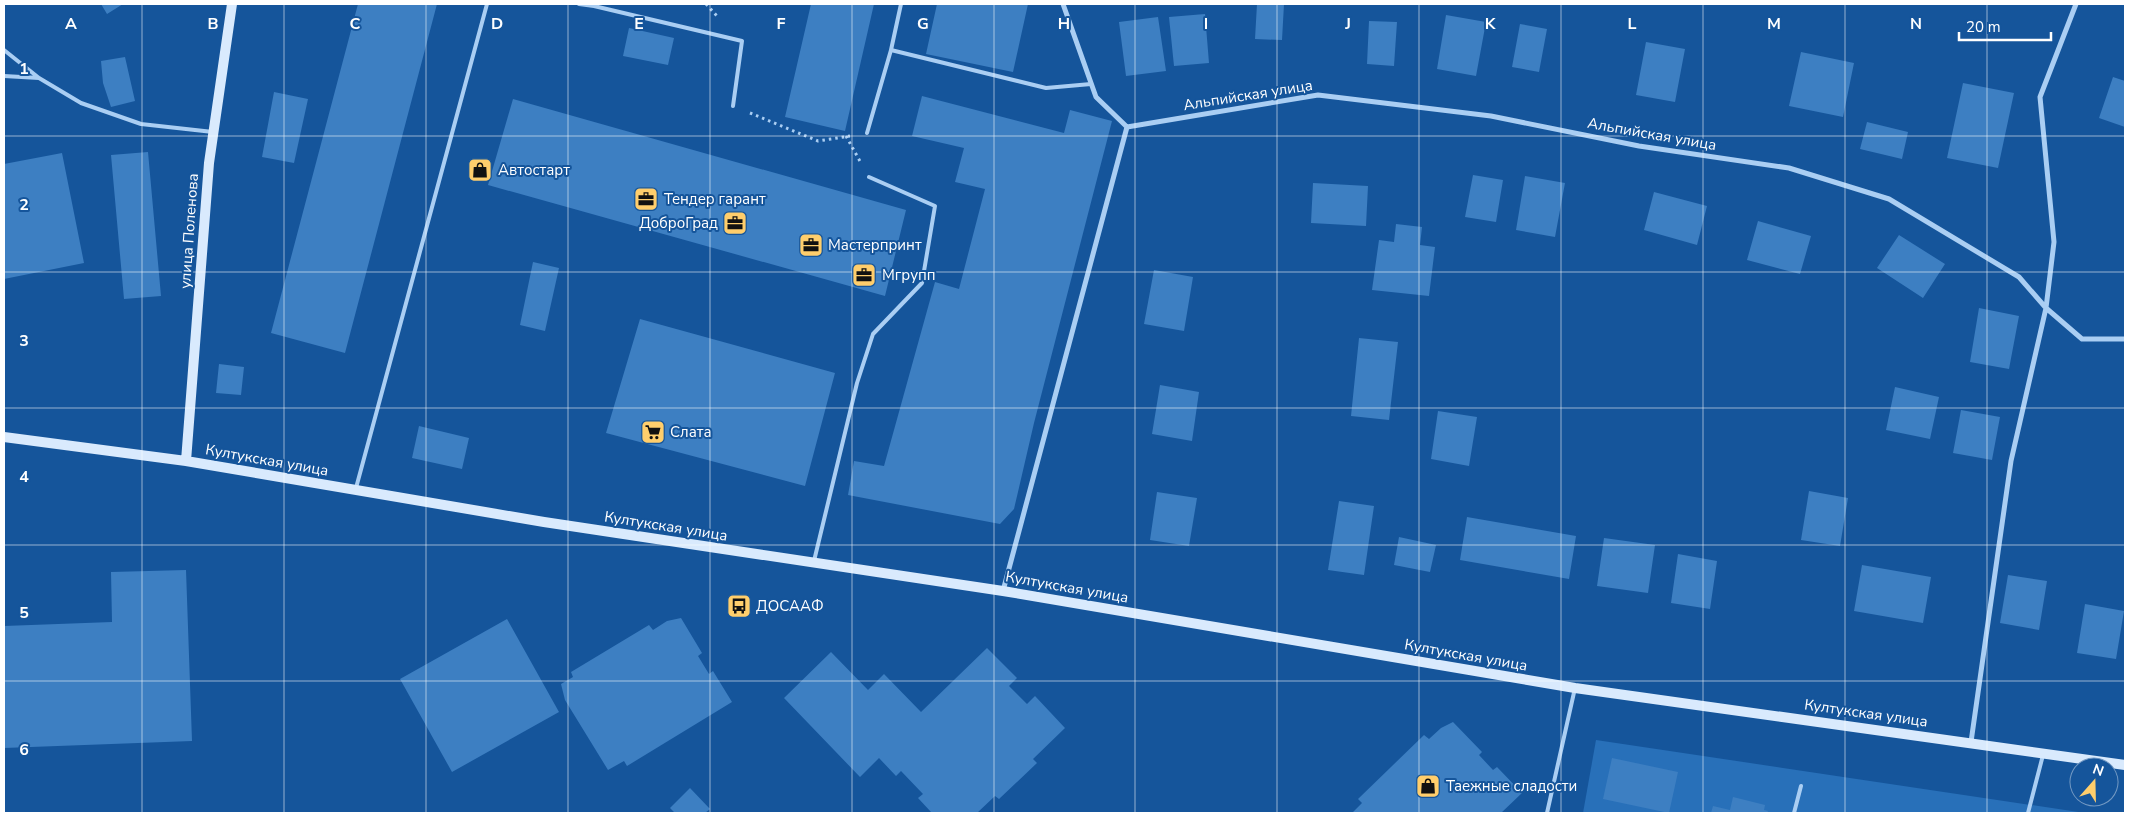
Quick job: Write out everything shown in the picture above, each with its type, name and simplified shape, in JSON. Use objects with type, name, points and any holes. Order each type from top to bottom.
[{"type":"street","name":"улица Поленова","points":[[186,461],[209,163],[232,4]]},
{"type":"street","points":[[1003,591],[1127,127],[1096,97],[1063,4]]},
{"type":"street","points":[[1971,742],[2011,461],[2046,308],[2054,242],[2040,97],[2076,4]]},
{"type":"street","name":"Альпийская улица","points":[[1127,127],[1318,95],[1491,116],[1639,146],[1789,168],[1889,199],[2019,276],[2046,308],[2082,339],[2125,339]]},
{"type":"street","name":"Култукская улица","points":[[4,437],[186,461],[544,522],[1003,591],[1574,688],[2125,765]]},
{"type":"lane","points":[[355,490],[487,4]]},
{"type":"lane","points":[[579,4],[594,5],[742,41],[733,106]]},
{"type":"lane","points":[[867,133],[890,50],[900,4]]},
{"type":"lane","points":[[4,50],[39,78],[81,103],[141,124],[213,132]]},
{"type":"lane","points":[[890,50],[1046,88],[1091,84]]},
{"type":"lane","points":[[4,76],[39,78]]},
{"type":"lane","points":[[814,563],[857,383],[874,334],[922,283],[935,206],[869,177]]},
{"type":"lane","points":[[1547,813],[1574,688]]},
{"type":"lane","points":[[2028,813],[2044,753]]},
{"type":"lane","points":[[1794,813],[1801,786]]},
{"type":"path","points":[[733,106],[818,141],[867,133]]},
{"type":"path","points":[[846,136],[869,177]]},
{"type":"shaded area","points":[[1596,740],[2085,813],[1583,813]]},
{"type":"building","points":[[101,4],[123,4],[107,14]]},
{"type":"building","points":[[358,4],[437,4],[345,353],[271,333]]},
{"type":"building","points":[[811,4],[874,4],[845,131],[785,117]]},
{"type":"building","points":[[937,4],[1028,4],[1013,72],[926,54]]},
{"type":"building","points":[[1257,4],[1284,4],[1282,40],[1255,39]]},
{"type":"building","points":[[1205,14],[1209,63],[1174,66],[1169,17]]},
{"type":"building","points":[[1446,15],[1486,22],[1476,76],[1437,69]]},
{"type":"building","points":[[1158,17],[1166,71],[1126,76],[1119,22]]},
{"type":"building","points":[[1369,21],[1397,22],[1394,66],[1367,64]]},
{"type":"building","points":[[1520,24],[1547,29],[1539,72],[1512,67]]},
{"type":"building","points":[[629,28],[674,38],[668,65],[623,56]]},
{"type":"building","points":[[1646,42],[1685,49],[1675,102],[1636,95]]},
{"type":"building","points":[[1801,52],[1854,63],[1843,117],[1789,106]]},
{"type":"building","points":[[125,57],[135,101],[111,107],[103,83],[101,61]]},
{"type":"building","points":[[2113,77],[2125,81],[2125,127],[2099,118]]},
{"type":"building","points":[[1963,83],[2014,93],[1998,168],[1947,158]]},
{"type":"building","points":[[274,92],[308,99],[294,163],[262,157]]},
{"type":"building","points":[[922,96],[1064,133],[1070,110],[1112,121],[1034,423],[1014,509],[1000,524],[848,495],[854,461],[884,466],[935,282],[959,289],[985,189],[955,182],[964,148],[912,136]]},
{"type":"building","points":[[513,99],[906,210],[885,296],[488,185]]},
{"type":"building","points":[[1867,122],[1908,132],[1902,159],[1860,149]]},
{"type":"building","points":[[148,152],[161,296],[124,299],[111,155]]},
{"type":"building","points":[[62,153],[84,263],[4,279],[4,164]]},
{"type":"building","points":[[1473,175],[1503,180],[1496,222],[1465,217]]},
{"type":"building","points":[[1525,176],[1565,183],[1555,237],[1516,230]]},
{"type":"building","points":[[1313,183],[1368,186],[1366,226],[1311,223]]},
{"type":"building","points":[[1654,192],[1707,206],[1697,245],[1644,230]]},
{"type":"building","points":[[1758,221],[1811,236],[1800,274],[1747,260]]},
{"type":"building","points":[[1396,224],[1422,227],[1420,245],[1435,247],[1429,296],[1372,290],[1379,240],[1394,242]]},
{"type":"building","points":[[1899,235],[1945,264],[1923,298],[1877,268]]},
{"type":"building","points":[[533,262],[559,268],[545,331],[520,325]]},
{"type":"building","points":[[1154,270],[1193,277],[1184,331],[1144,324]]},
{"type":"building","points":[[1979,308],[2019,316],[2009,369],[1970,362]]},
{"type":"building","points":[[640,319],[835,373],[805,486],[606,433]]},
{"type":"building","points":[[1359,338],[1398,342],[1389,420],[1351,416]]},
{"type":"building","points":[[219,364],[244,367],[241,395],[216,393]]},
{"type":"building","points":[[1160,385],[1199,392],[1192,441],[1152,434]]},
{"type":"building","points":[[1895,387],[1939,397],[1930,439],[1886,430]]},
{"type":"building","points":[[1961,410],[2000,417],[1992,460],[1953,453]]},
{"type":"building","points":[[1438,411],[1477,417],[1469,466],[1431,459]]},
{"type":"building","points":[[419,426],[469,438],[462,469],[412,458]]},
{"type":"building","points":[[1809,491],[1848,498],[1840,546],[1801,540]]},
{"type":"building","points":[[1157,492],[1197,498],[1189,546],[1150,540]]},
{"type":"building","points":[[1339,501],[1374,506],[1364,575],[1328,570]]},
{"type":"building","points":[[1467,517],[1576,536],[1569,579],[1460,560]]},
{"type":"building","points":[[1399,537],[1436,545],[1430,572],[1394,565]]},
{"type":"building","points":[[1604,538],[1655,545],[1648,593],[1597,586]]},
{"type":"building","points":[[1678,554],[1717,561],[1710,609],[1671,603]]},
{"type":"building","points":[[1862,565],[1931,577],[1923,623],[1854,611]]},
{"type":"building","points":[[186,570],[192,741],[4,748],[4,626],[112,622],[111,572]]},
{"type":"building","points":[[2008,575],[2047,581],[2039,630],[2000,623]]},
{"type":"building","points":[[2085,604],[2124,611],[2116,659],[2077,653]]},
{"type":"building","points":[[681,618],[702,653],[698,656],[709,674],[713,671],[732,702],[627,766],[624,761],[608,770],[565,700],[561,684],[573,677],[571,672],[649,625],[653,630],[667,621]]},
{"type":"building","points":[[507,619],[559,712],[452,772],[400,679]]},
{"type":"building","points":[[987,648],[1017,678],[1009,686],[1027,704],[1035,696],[1065,728],[1033,759],[1037,763],[999,799],[995,796],[977,813],[930,813],[918,798],[923,794],[901,771],[896,776],[879,758],[860,777],[784,698],[831,652],[868,690],[884,674],[921,712]]},
{"type":"building","points":[[1453,722],[1482,752],[1479,755],[1493,770],[1497,767],[1522,793],[1501,813],[1352,813],[1362,803],[1358,799],[1424,735],[1429,739],[1441,728]]},
{"type":"building","points":[[1612,758],[1678,772],[1669,813],[1603,799]]},
{"type":"building","points":[[690,788],[710,809],[705,813],[675,813],[670,808]]},
{"type":"building","points":[[1733,797],[1765,805],[1764,810],[1768,811],[1767,813],[1711,813],[1713,806],[1730,810]]},
{"type":"place","name":"Автостарт","points":[[480,170]]},
{"type":"place","name":"Тендер гарант","points":[[646,199]]},
{"type":"place","name":"ДоброГрад","points":[[735,223]]},
{"type":"place","name":"Мастерпринт","points":[[811,245]]},
{"type":"place","name":"Мгрупп","points":[[864,275]]},
{"type":"place","name":"Слата","points":[[653,432]]},
{"type":"place","name":"ДОСААФ","points":[[739,606]]},
{"type":"place","name":"Таежные сладости","points":[[1428,786]]}]
